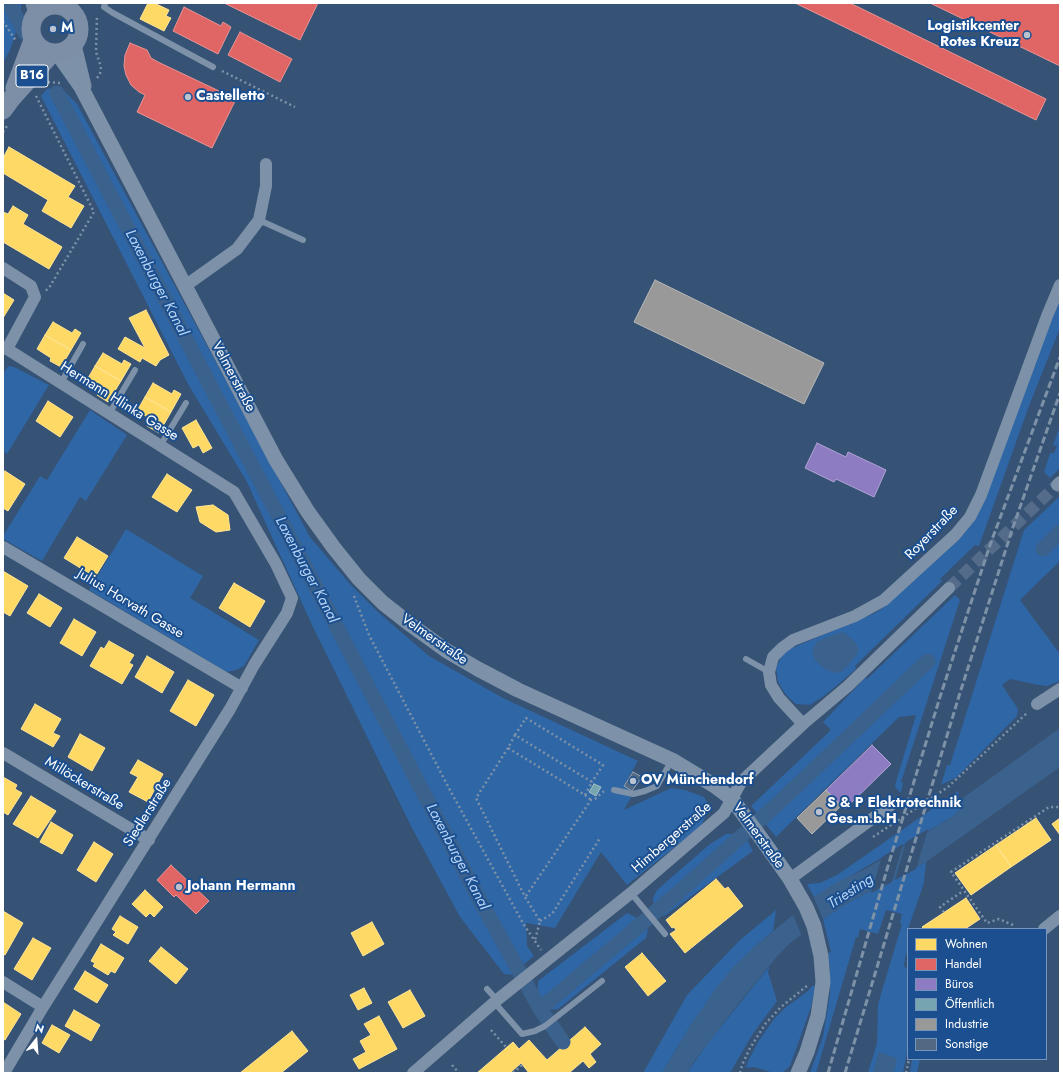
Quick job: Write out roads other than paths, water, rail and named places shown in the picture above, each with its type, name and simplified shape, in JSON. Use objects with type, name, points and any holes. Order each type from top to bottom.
[{"type":"main road","name":"B16","points":[[7,104],[25,43],[31,31],[32,21],[51,5],[70,11],[86,11]]},
{"type":"main road","points":[[74,45],[86,11]]},
{"type":"main road","name":"B16","points":[[25,43],[55,53],[66,50],[74,45]]},
{"type":"main road","name":"B16","points":[[7,104],[55,53]]},
{"type":"street","name":"Velmerstraße","points":[[74,45],[91,106]]},
{"type":"street","name":"Velmerstraße","points":[[55,53],[81,87],[276,460],[308,512],[359,579],[383,603],[447,651],[518,690],[672,760],[715,786],[732,799],[745,816],[793,884],[810,916],[819,944],[823,982],[820,1003],[815,1028],[798,1073]]},
{"type":"street","points":[[185,286],[237,249],[259,220],[266,186],[266,164]]},
{"type":"street","name":"Hermann Hlinka Gasse","points":[[3,268],[31,286],[36,297],[7,349],[234,492],[276,564]]},
{"type":"street","name":"Royerstraße","points":[[769,672],[773,657],[793,640],[855,616],[884,600],[955,535],[970,517],[981,495],[1047,316],[1060,285]]},
{"type":"street","name":"Julius Horvath Gasse","points":[[3,547],[242,688]]},
{"type":"street","name":"Siedlerstraße","points":[[4,1073],[43,1007],[230,709],[254,665],[287,613],[292,598],[276,564]]},
{"type":"street","name":"Himbergerstraße","points":[[413,1073],[495,1001],[631,894],[724,812],[741,782],[803,724],[848,686],[949,588]]},
{"type":"street","points":[[769,672],[771,685],[779,698],[803,724]]},
{"type":"street","points":[[1037,704],[1060,689]]},
{"type":"street","name":"Millöckerstraße","points":[[3,753],[149,840]]},
{"type":"street","points":[[793,884],[891,805]]},
{"type":"street","points":[[1045,928],[1060,916]]},
{"type":"street","points":[[3,982],[43,1007]]},
{"type":"lane","points":[[105,3],[104,6],[113,13],[213,67]]},
{"type":"lane","points":[[259,220],[303,240]]},
{"type":"lane","points":[[61,383],[83,344]]},
{"type":"lane","points":[[109,414],[135,370]]},
{"type":"lane","points":[[160,446],[186,403]]},
{"type":"lane","points":[[746,660],[769,672]]},
{"type":"lane","points":[[614,790],[633,794],[657,786],[672,760]]},
{"type":"lane","points":[[631,894],[665,934]]},
{"type":"lane","points":[[487,989],[522,1034],[535,1031],[545,1026],[602,981]]},
{"type":"water","points":[[842,632],[855,642],[858,647],[858,653],[847,667],[841,672],[836,673],[821,666],[814,658],[812,653],[815,644],[820,640]]},
{"type":"water","name":"Triesting","points":[[1060,728],[1060,767],[926,862],[853,900],[823,919],[789,944],[735,1008],[695,1060],[687,1073],[662,1073],[692,1023],[717,987],[734,966],[753,948],[818,894],[841,880],[865,869],[952,817],[961,809],[960,800]]},
{"type":"water","points":[[879,1052],[897,1058],[894,1073],[873,1073]]},
{"type":"waterway","name":"Laxenburger Kanal","points":[[9,3],[25,33]]},
{"type":"waterway","name":"Laxenburger Kanal","points":[[57,93],[476,893],[540,1009],[563,1042]]},
{"type":"waterway","points":[[1043,549],[1060,532]]},
{"type":"waterway","points":[[540,1009],[679,892],[783,799],[928,661]]},
{"type":"tunnel","points":[[949,588],[1057,485]]},
{"type":"railway","points":[[828,1073],[888,866],[940,697],[990,545],[1060,357]]},
{"type":"railway","points":[[845,1073],[959,696],[1012,530],[1060,393]]},
{"type":"place","name":"M","points":[[53,29]]},
{"type":"place","name":"Logistikcenter Rotes Kreuz","points":[[1027,35]]},
{"type":"place","name":"Castelletto","points":[[188,97]]},
{"type":"place","name":"OV Münchendorf","points":[[633,781]]},
{"type":"place","name":"S & P Elektrotechnik Ges.m.b.H","points":[[819,812]]},
{"type":"place","name":"Johann Hermann","points":[[179,887]]}]
